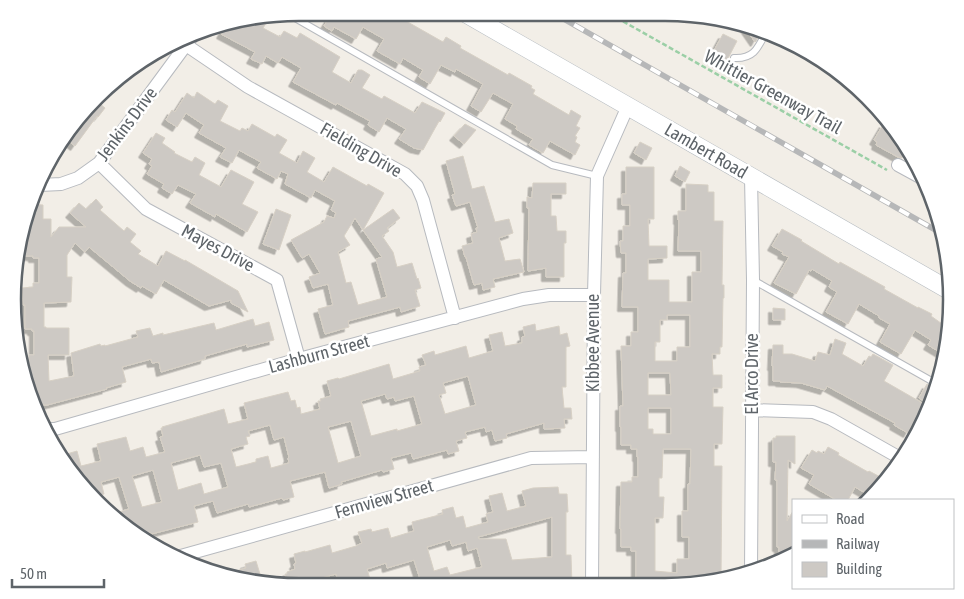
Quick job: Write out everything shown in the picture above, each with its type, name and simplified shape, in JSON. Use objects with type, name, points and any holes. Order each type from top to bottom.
[{"type":"main road","name":"Lambert Road","points":[[477,21],[942,286]]},
{"type":"street","name":"Fielding Drive","points":[[193,42],[248,87],[405,174],[417,186],[423,200],[455,318]]},
{"type":"street","name":"Jenkins Drive","points":[[46,184],[61,184],[78,178],[99,163],[186,45]]},
{"type":"street","name":"Kibbee Avenue","points":[[592,578],[594,295],[597,176],[628,106]]},
{"type":"street","name":"Mayes Drive","points":[[99,163],[146,209],[277,280],[299,359]]},
{"type":"street","points":[[894,168],[914,176]]},
{"type":"street","name":"El Arco Drive","points":[[751,177],[753,280],[751,564]]},
{"type":"street","name":"Lashburn Street","points":[[53,429],[299,359],[523,299],[549,295],[594,295]]},
{"type":"street","points":[[752,410],[813,412],[831,419],[895,455]]},
{"type":"street","name":"Fernview Street","points":[[187,554],[531,458],[593,457]]},
{"type":"lane","points":[[300,21],[552,165],[597,176]]},
{"type":"lane","points":[[734,58],[752,55],[762,39]]},
{"type":"lane","points":[[753,280],[930,381]]},
{"type":"path","name":"Whittier Greenway Trail","points":[[623,21],[894,168]]},
{"type":"building","points":[[327,21],[406,21],[443,42],[446,37],[461,46],[460,48],[532,86],[531,88],[535,90],[533,94],[569,115],[571,110],[581,116],[576,126],[580,128],[575,136],[577,137],[575,142],[580,145],[575,155],[550,141],[543,153],[529,145],[533,139],[516,129],[517,126],[505,119],[513,104],[493,93],[481,112],[471,106],[483,84],[456,69],[455,72],[441,65],[430,84],[419,77],[423,70],[403,58],[400,64],[377,51],[384,39],[363,27],[356,39],[334,27],[332,31],[324,26]]},
{"type":"building","points":[[266,24],[263,28],[280,37],[284,31],[297,38],[300,33],[340,57],[332,72],[351,83],[358,70],[362,70],[370,75],[362,88],[382,99],[384,96],[415,113],[422,102],[445,113],[423,150],[414,148],[399,139],[406,129],[387,118],[379,132],[368,125],[370,121],[293,82],[301,68],[282,57],[278,63],[266,56],[262,64],[251,59],[255,52],[221,34],[227,31]]},
{"type":"building","points":[[723,34],[737,41],[724,66],[710,58]]},
{"type":"building","points":[[750,35],[758,37],[755,42]]},
{"type":"building","points":[[197,92],[215,104],[218,100],[228,106],[220,121],[240,131],[242,128],[248,131],[252,124],[275,137],[277,134],[287,140],[279,153],[297,163],[303,151],[315,158],[307,172],[324,182],[333,167],[384,193],[363,230],[393,209],[400,218],[387,228],[389,231],[382,236],[393,252],[397,267],[412,263],[421,288],[415,290],[420,306],[401,312],[400,307],[348,321],[349,327],[325,334],[318,309],[333,305],[328,284],[313,288],[309,277],[320,273],[309,254],[302,258],[291,240],[324,222],[327,216],[334,218],[336,213],[331,210],[335,201],[315,190],[311,198],[285,184],[288,174],[281,171],[277,179],[257,168],[261,162],[239,150],[232,163],[220,157],[226,148],[199,133],[204,125],[186,113],[177,127],[166,120],[172,110],[175,112],[187,93],[194,98]],"holes":[[[355,218],[382,257],[376,259],[387,297],[358,305],[351,282],[346,283],[338,252],[350,245],[344,236]]]},
{"type":"building","points":[[101,105],[105,108],[75,146],[70,142]]},
{"type":"building","points":[[465,124],[476,130],[464,144],[454,136]]},
{"type":"building","points":[[882,126],[896,145],[902,158],[876,145],[877,142],[874,140]]},
{"type":"building","points":[[156,133],[165,138],[162,143],[174,153],[192,162],[195,157],[205,163],[199,175],[221,187],[231,170],[254,182],[242,204],[258,212],[247,232],[216,214],[215,217],[190,203],[196,194],[178,185],[172,194],[162,188],[164,184],[147,174],[152,166],[149,164],[152,159],[143,153]]},
{"type":"building","points":[[640,142],[652,148],[646,160],[634,153]]},
{"type":"building","points":[[463,156],[472,189],[484,186],[495,222],[509,219],[513,233],[499,238],[505,261],[520,259],[524,272],[493,279],[495,287],[483,290],[482,283],[474,285],[462,246],[473,243],[471,234],[477,232],[476,228],[478,228],[470,202],[456,206],[452,195],[455,194],[446,161]]},
{"type":"building","points":[[680,166],[690,172],[685,182],[675,176]]},
{"type":"building","points":[[626,167],[654,167],[654,219],[648,219],[649,246],[667,246],[667,258],[648,259],[648,280],[669,280],[669,302],[692,302],[692,272],[701,272],[701,251],[678,251],[678,211],[686,211],[686,184],[708,185],[708,192],[714,192],[714,221],[723,221],[722,285],[724,285],[724,298],[722,347],[720,347],[720,354],[712,354],[713,375],[722,375],[722,388],[713,388],[713,407],[723,407],[722,444],[714,444],[714,466],[722,466],[721,572],[683,577],[636,578],[636,551],[631,551],[631,547],[621,547],[621,482],[632,482],[632,477],[638,477],[637,449],[631,449],[631,445],[621,445],[620,406],[623,406],[621,346],[631,346],[631,332],[638,332],[638,307],[622,307],[623,273],[626,273],[626,253],[621,253],[620,241],[623,241],[623,226],[630,226],[630,205],[622,205],[622,194],[626,194]],"holes":[[[667,315],[690,315],[690,347],[677,347],[677,361],[655,361],[655,342],[660,342],[660,320],[667,320]],[[648,373],[670,373],[671,395],[648,395]],[[648,408],[671,408],[671,434],[653,434],[653,429],[648,429]],[[663,449],[691,449],[688,511],[682,511],[682,537],[689,537],[689,559],[677,559],[677,573],[655,571],[655,518],[663,518],[664,497],[659,497],[659,478],[662,478]]]},
{"type":"building","points":[[533,183],[566,183],[566,194],[551,194],[551,216],[556,216],[557,231],[566,231],[564,277],[546,277],[546,268],[528,271],[529,208],[527,208],[527,197],[532,198]]},
{"type":"building","points":[[96,199],[103,207],[100,210],[124,231],[127,227],[136,234],[130,242],[141,251],[138,254],[158,266],[166,251],[185,260],[238,291],[248,312],[231,303],[231,300],[209,306],[164,280],[156,294],[130,281],[89,247],[85,252],[75,243],[67,255],[67,277],[72,277],[71,302],[44,303],[44,327],[69,328],[69,355],[48,355],[49,381],[74,376],[71,353],[100,344],[105,346],[138,337],[136,331],[150,328],[153,336],[214,323],[216,330],[253,319],[255,326],[269,322],[274,340],[247,347],[247,344],[205,356],[205,359],[161,372],[159,362],[152,363],[151,359],[122,367],[126,382],[107,389],[42,405],[29,362],[29,355],[34,355],[34,331],[32,329],[25,329],[25,305],[23,305],[22,288],[33,287],[33,283],[39,283],[39,258],[25,256],[31,227],[38,205],[43,205],[43,219],[51,219],[51,237],[59,227],[86,227],[70,213],[79,203],[86,209]]},
{"type":"building","points":[[276,209],[291,215],[279,250],[263,244]]},
{"type":"building","points":[[782,229],[839,264],[840,262],[885,287],[884,289],[932,314],[931,316],[941,323],[938,351],[928,345],[931,340],[915,330],[901,354],[880,342],[890,324],[859,304],[848,324],[826,312],[837,292],[829,287],[832,281],[812,269],[811,271],[809,270],[796,294],[774,283],[789,257],[772,246]]},
{"type":"building","points":[[773,308],[785,309],[785,320],[773,320]]},
{"type":"building","points":[[535,324],[536,331],[559,326],[560,335],[567,333],[570,346],[566,347],[566,387],[562,387],[564,408],[571,408],[572,419],[564,419],[565,428],[544,429],[544,423],[506,434],[507,438],[495,441],[492,430],[486,432],[485,427],[465,432],[467,438],[456,441],[459,451],[448,454],[447,450],[413,459],[411,453],[391,458],[394,469],[383,472],[382,470],[341,482],[342,484],[329,488],[325,472],[290,481],[294,497],[283,500],[282,498],[249,507],[248,504],[217,513],[213,501],[194,506],[198,522],[151,534],[120,512],[129,509],[119,477],[101,482],[104,494],[102,495],[90,483],[68,454],[77,451],[81,466],[101,461],[97,444],[126,437],[130,451],[143,447],[146,457],[165,452],[160,437],[163,436],[162,427],[224,409],[228,424],[248,419],[244,403],[288,392],[291,401],[295,400],[297,408],[300,407],[301,414],[320,409],[318,401],[331,396],[327,381],[389,364],[393,379],[420,371],[419,367],[426,365],[422,355],[434,351],[435,355],[466,346],[469,358],[493,351],[489,335],[502,332],[505,346],[522,343],[522,337],[525,336],[523,327]],"holes":[[[468,376],[476,405],[445,414],[439,395],[446,393],[443,383]],[[385,394],[387,399],[394,397],[395,401],[414,396],[422,424],[371,436],[361,401]],[[351,421],[361,456],[338,463],[328,427]],[[270,425],[274,440],[284,437],[289,463],[271,468],[268,456],[256,459],[256,462],[236,467],[231,449],[248,444],[246,437],[250,436],[248,431]],[[200,455],[204,467],[221,463],[228,487],[204,494],[201,483],[178,490],[171,463]],[[153,470],[162,502],[142,507],[132,476]]]},
{"type":"building","points":[[835,339],[846,343],[842,354],[863,366],[869,356],[871,357],[873,354],[893,365],[884,381],[923,403],[908,433],[894,425],[895,423],[827,386],[825,390],[801,383],[773,381],[773,345],[783,345],[783,354],[792,354],[815,361],[818,352],[830,355]]},
{"type":"building","points":[[927,384],[929,385],[924,401],[919,398]]},
{"type":"building","points":[[776,436],[795,436],[795,464],[788,460],[787,521],[792,513],[792,547],[779,553],[779,547],[777,547],[776,462],[773,462],[773,438],[776,438]]},
{"type":"building","points":[[828,447],[839,453],[838,455],[879,476],[865,492],[855,487],[849,499],[835,499],[809,484],[814,475],[801,468],[812,450],[824,454]]},
{"type":"building","points":[[558,487],[559,494],[567,494],[566,555],[571,555],[572,578],[420,578],[414,560],[387,568],[386,563],[367,569],[370,578],[337,578],[336,574],[321,578],[286,577],[285,574],[287,572],[295,569],[294,554],[330,545],[332,553],[356,546],[362,543],[358,532],[371,529],[372,532],[388,528],[391,538],[414,531],[412,522],[443,514],[442,510],[453,507],[456,518],[463,516],[466,528],[488,522],[486,514],[493,512],[489,496],[502,493],[507,511],[526,506],[522,491],[533,488]],"holes":[[[552,517],[552,557],[512,560],[506,539],[479,539],[478,537]],[[450,540],[452,546],[466,542],[468,551],[477,548],[482,567],[450,575],[447,567],[434,571],[427,547]]]},
{"type":"building","points":[[256,561],[260,575],[238,570],[246,568],[245,564]]},
{"type":"railway","points":[[567,21],[933,229]]}]
